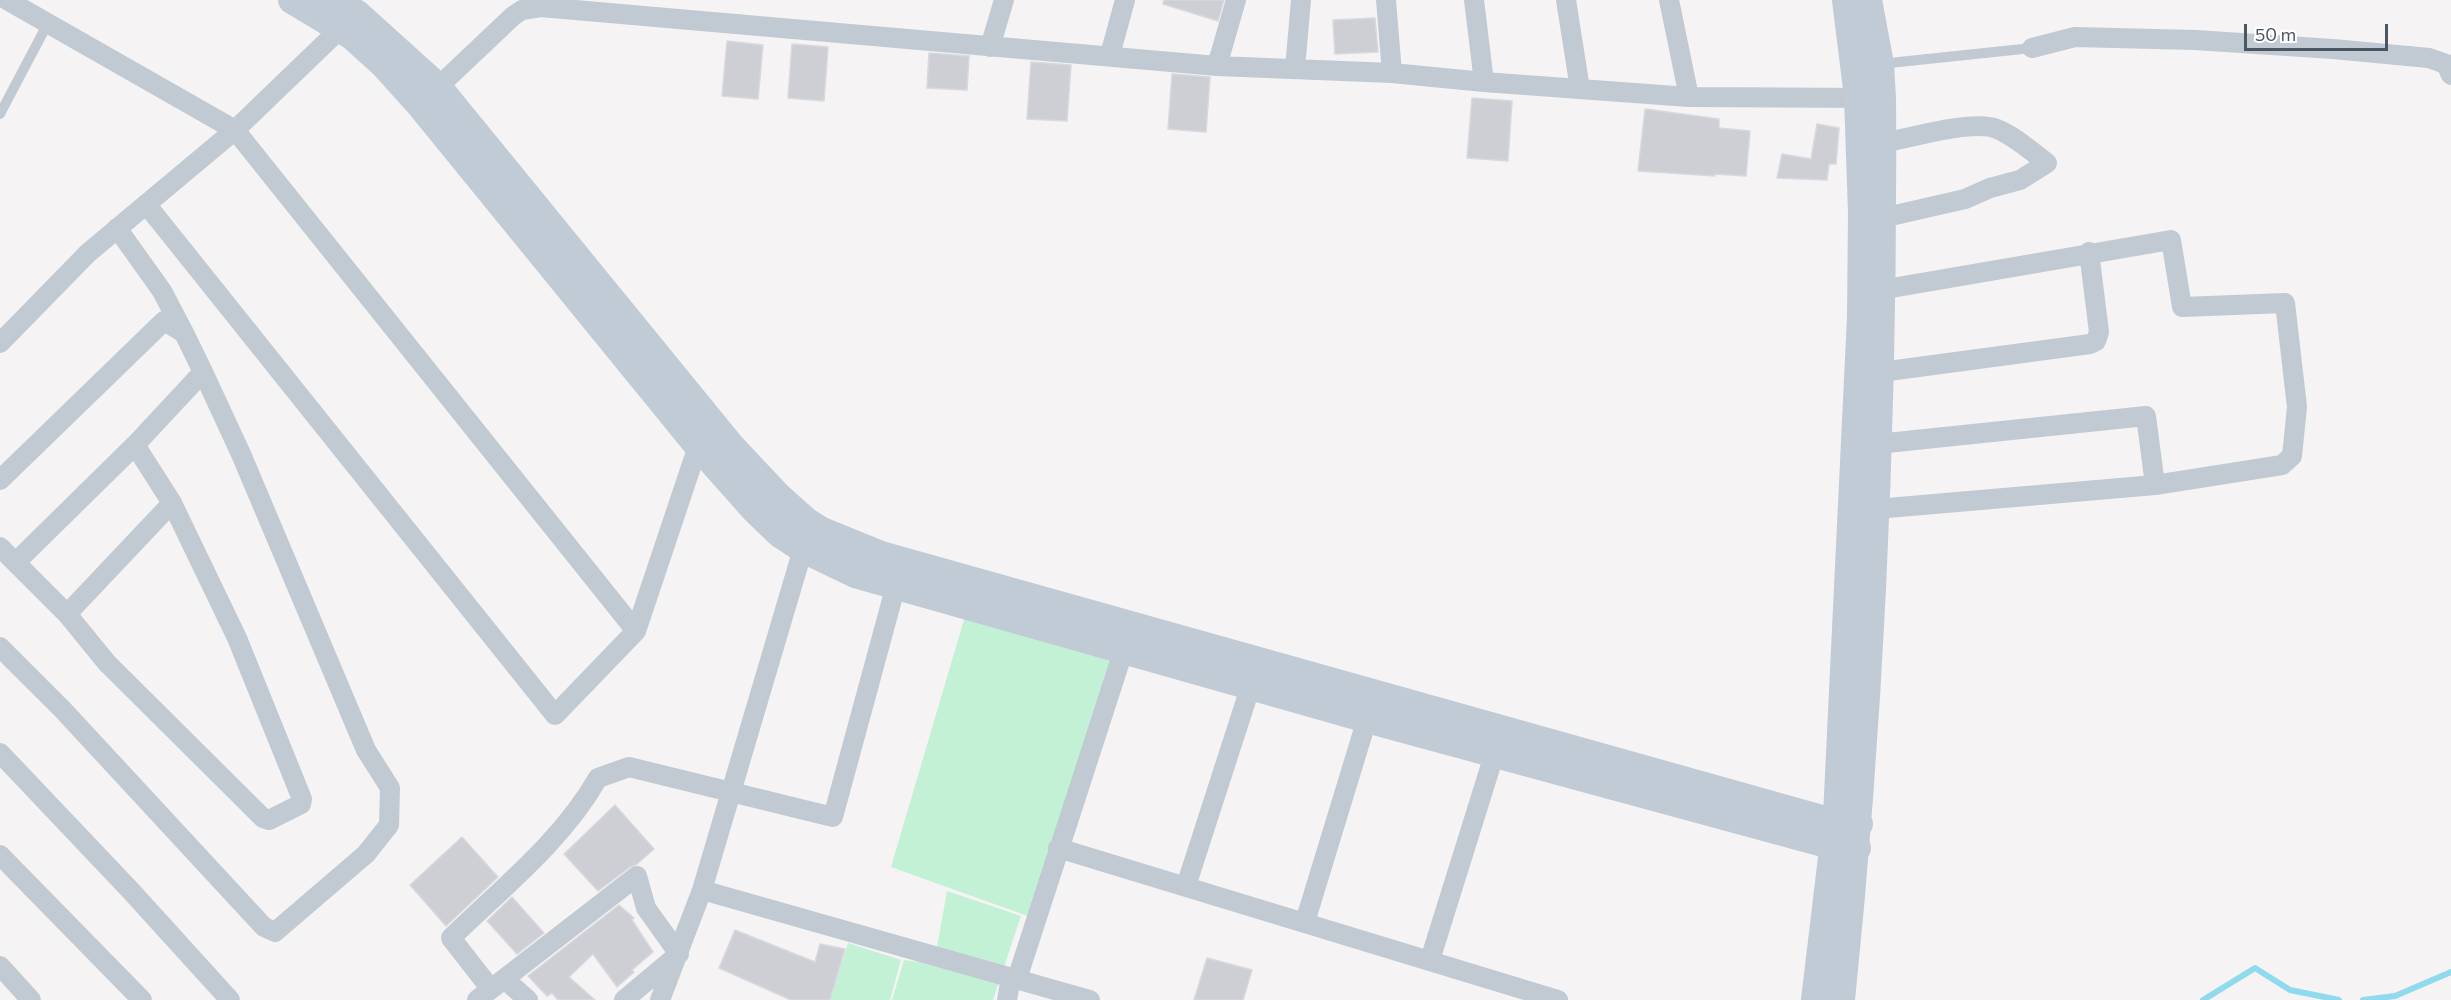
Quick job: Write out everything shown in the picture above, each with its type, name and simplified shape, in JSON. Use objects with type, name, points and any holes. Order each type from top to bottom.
[{"type":"street","points":[[7,0],[235,130],[636,631]]},
{"type":"street","points":[[292,0],[349,10],[438,87],[731,446],[779,497],[822,531],[881,555],[1846,835]]},
{"type":"street","points":[[438,87],[526,0]]},
{"type":"street","points":[[990,47],[1004,0]]},
{"type":"street","points":[[1110,56],[1125,0]]},
{"type":"street","points":[[1217,66],[1236,0]]},
{"type":"street","points":[[1295,69],[1301,0]]},
{"type":"street","points":[[1386,0],[1392,73]]},
{"type":"street","points":[[1474,0],[1484,82]]},
{"type":"street","points":[[1566,0],[1580,89]]},
{"type":"street","points":[[1669,0],[1689,97]]},
{"type":"street","points":[[1815,1000],[1846,835],[1876,509],[1881,372],[1883,143],[1846,0]]},
{"type":"street","points":[[1841,1000],[1862,213],[1870,98],[1880,64],[1868,0]]},
{"type":"street","points":[[513,15],[522,10],[542,7],[1217,66],[1392,73],[1689,97],[1870,98]]},
{"type":"street","points":[[0,343],[88,253],[235,130],[349,10]]},
{"type":"street","points":[[349,10],[378,59],[420,105],[698,446],[768,523],[803,549],[855,574],[1367,719],[1495,752],[1846,835]]},
{"type":"street","points":[[2032,48],[2075,37],[2195,40],[2333,48],[2429,58],[2446,64],[2451,75]]},
{"type":"street","points":[[1882,218],[1965,199],[1990,188],[2020,180],[2047,163],[2018,140],[1995,128],[1970,126],[1883,143]]},
{"type":"street","points":[[146,204],[555,715],[636,631],[698,446]]},
{"type":"street","points":[[0,647],[63,710],[264,927],[275,932],[366,854],[389,825],[390,788],[366,750],[345,704],[241,454],[162,291],[117,228]]},
{"type":"street","points":[[1876,509],[2154,484],[2282,465],[2292,456],[2296,407],[2285,303],[2182,307],[2171,240],[2089,252],[1880,290]]},
{"type":"street","points":[[1881,372],[2090,344],[2096,340],[2099,332],[2089,252]]},
{"type":"street","points":[[0,480],[164,321],[184,333]]},
{"type":"street","points":[[16,562],[135,445],[203,372]]},
{"type":"street","points":[[1877,444],[2146,416],[2154,484]]},
{"type":"street","points":[[0,547],[67,614],[107,663],[263,818],[269,820],[301,804],[302,799],[237,638],[172,503],[135,445]]},
{"type":"street","points":[[67,614],[172,503]]},
{"type":"street","points":[[660,1000],[702,890],[803,549]]},
{"type":"street","points":[[490,990],[451,938],[565,827],[598,778],[629,767],[833,817],[896,585]]},
{"type":"street","points":[[1007,1000],[1124,650]]},
{"type":"street","points":[[1186,886],[1251,686]]},
{"type":"street","points":[[1305,922],[1367,719]]},
{"type":"street","points":[[1430,960],[1495,752]]},
{"type":"street","points":[[0,753],[131,891],[230,1000]]},
{"type":"street","points":[[1058,848],[1430,960],[1504,992],[1558,1000]]},
{"type":"street","points":[[0,855],[142,1000]]},
{"type":"street","points":[[490,990],[637,876],[646,908],[679,954]]},
{"type":"street","points":[[702,890],[1090,1000]]},
{"type":"street","points":[[624,1000],[679,954]]},
{"type":"street","points":[[0,966],[31,1000]]},
{"type":"street","points":[[490,990],[509,983],[528,1000]]},
{"type":"lane","points":[[0,114],[48,23]]},
{"type":"lane","points":[[1880,64],[2032,48]]},
{"type":"green space","points":[[968,606],[1124,649],[1036,919],[891,867]]},
{"type":"green space","points":[[947,891],[1021,916],[993,1000],[892,1000],[904,960],[934,964]]},
{"type":"green space","points":[[848,943],[901,960],[890,1000],[830,1000]]},
{"type":"building","points":[[1164,0],[1224,0],[1218,21],[1163,4]]},
{"type":"building","points":[[1375,18],[1378,52],[1335,54],[1333,20]]},
{"type":"building","points":[[727,41],[763,45],[758,99],[722,96]]},
{"type":"building","points":[[792,44],[828,47],[824,101],[788,98]]},
{"type":"building","points":[[929,53],[969,56],[967,90],[927,88]]},
{"type":"building","points":[[1031,62],[1071,65],[1067,121],[1027,119]]},
{"type":"building","points":[[1172,74],[1210,77],[1206,132],[1168,129]]},
{"type":"building","points":[[1472,98],[1512,101],[1508,161],[1467,158]]},
{"type":"building","points":[[1645,109],[1719,119],[1719,128],[1750,131],[1746,176],[1638,171]]},
{"type":"building","points":[[1817,124],[1839,128],[1836,164],[1829,164],[1827,180],[1777,178],[1782,154],[1811,159]]},
{"type":"building","points":[[615,805],[654,849],[637,864],[598,891],[564,854]]},
{"type":"building","points":[[462,837],[498,877],[446,926],[410,885]]},
{"type":"building","points":[[512,897],[544,933],[517,954],[487,921]]},
{"type":"building","points":[[619,905],[634,918],[632,920],[653,952],[617,987],[593,954],[569,977],[595,1000],[558,1000],[552,993],[547,996],[528,976]]},
{"type":"building","points":[[735,930],[815,962],[820,944],[845,949],[830,1000],[791,1000],[719,968]]},
{"type":"building","points":[[1207,958],[1252,970],[1243,1000],[1194,1000]]},
{"type":"waterway","points":[[2203,1000],[2255,968],[2290,990],[2339,1000]]},
{"type":"waterway","points":[[2363,1000],[2395,996],[2451,972]]}]
